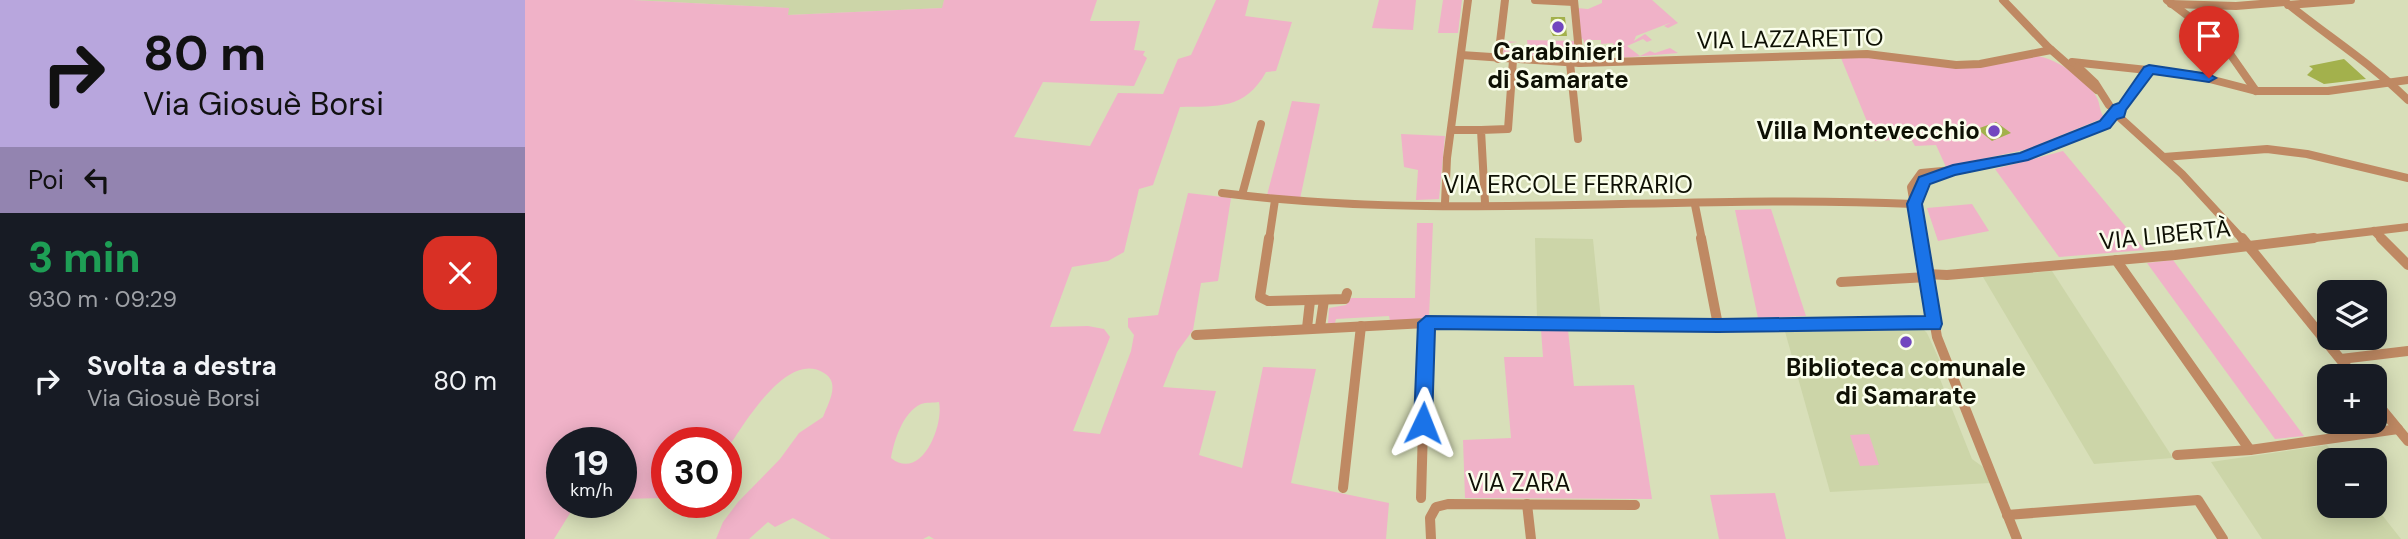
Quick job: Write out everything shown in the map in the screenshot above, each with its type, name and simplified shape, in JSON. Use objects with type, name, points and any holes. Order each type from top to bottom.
[{"type":"street","points":[[1445,203],[1451,130],[1468,0]]},
{"type":"street","points":[[1499,59],[1505,0]]},
{"type":"street","points":[[1535,0],[1574,1],[1580,63]]},
{"type":"street","points":[[2003,0],[2055,53],[2095,83],[2109,105],[2105,109],[2116,113],[2164,157],[2246,246],[2345,364]]},
{"type":"street","points":[[2169,2],[2236,6],[2351,0]]},
{"type":"street","points":[[2169,2],[2221,41],[2256,91]]},
{"type":"street","points":[[2285,2],[2383,76],[2408,100]]},
{"type":"street","points":[[2055,53],[2071,62],[2082,74]]},
{"type":"street","name":"VIA LAZZARETTO","points":[[1461,55],[1580,63],[1867,54],[1968,65],[2055,53]]},
{"type":"street","points":[[1451,130],[1508,129],[1513,60]]},
{"type":"street","points":[[2071,62],[2209,78],[2256,91],[2328,91],[2408,80]]},
{"type":"street","points":[[1570,63],[1578,139]]},
{"type":"street","points":[[2082,74],[2096,64]]},
{"type":"street","points":[[2017,539],[1934,324],[1914,204],[1924,181],[1953,170],[2023,157],[2105,125],[2124,106],[2149,69]]},
{"type":"street","points":[[1242,195],[1261,124]]},
{"type":"street","points":[[1481,130],[1485,203]]},
{"type":"street","points":[[2164,157],[2267,149],[2289,151],[2408,178]]},
{"type":"street","name":"VIA ERCOLE FERRARIO","points":[[1222,193],[1275,200],[1343,204],[1914,204]]},
{"type":"street","points":[[1275,200],[1260,297],[1268,301],[1310,301],[1345,299],[1347,293]]},
{"type":"street","points":[[1695,205],[1718,325]]},
{"type":"street","name":"VIA LIBERTÀ","points":[[1841,282],[2116,260],[2408,227]]},
{"type":"street","points":[[2374,231],[2408,265]]},
{"type":"street","points":[[2116,260],[2251,450]]},
{"type":"street","points":[[1320,327],[1324,300]]},
{"type":"street","points":[[1307,328],[1310,301]]},
{"type":"street","points":[[1196,335],[1426,323],[1934,324]]},
{"type":"street","points":[[1421,498],[1426,323]]},
{"type":"street","points":[[1343,488],[1361,326]]},
{"type":"street","points":[[2341,359],[2408,351]]},
{"type":"street","points":[[2387,416],[2408,441]]},
{"type":"street","points":[[2177,455],[2251,450],[2397,429]]},
{"type":"street","points":[[2007,515],[2198,500],[2223,539]]},
{"type":"street","points":[[1527,504],[1531,539]]},
{"type":"street","name":"VIA ZARA","points":[[1431,539],[1430,518],[1436,507],[1441,505],[1635,505]]},
{"type":"shaded area","points":[[525,0],[633,0],[789,8],[788,15],[942,8],[944,0],[1097,0],[1090,21],[1140,21],[1134,50],[1145,51],[1143,55],[1147,58],[1134,86],[1043,82],[1014,137],[1090,146],[1118,93],[1163,94],[1178,59],[1191,55],[1216,0],[1249,0],[1245,16],[1292,22],[1276,71],[1266,72],[1258,84],[1240,100],[1218,106],[1180,107],[1153,185],[1139,189],[1124,252],[1108,261],[1072,267],[1050,327],[1088,326],[1104,329],[1110,337],[1073,431],[1100,434],[1131,351],[1134,335],[1128,327],[1128,318],[1158,315],[1188,193],[1231,198],[1218,281],[1201,283],[1193,330],[1177,352],[1163,387],[1216,391],[1199,455],[1242,468],[1263,367],[1316,369],[1291,483],[1389,503],[1386,539],[934,539],[929,536],[923,539],[831,539],[793,518],[775,527],[768,522],[749,539],[716,539],[726,518],[742,518],[742,498],[780,459],[799,433],[823,417],[832,394],[832,382],[824,373],[810,368],[795,372],[781,381],[742,428],[651,427],[651,498],[637,499],[637,427],[546,427],[546,518],[567,518],[554,539],[525,539]],"holes":[[[939,402],[938,424],[934,437],[921,457],[912,463],[902,463],[891,458],[900,428],[915,408],[923,403]]]},
{"type":"shaded area","points":[[633,0],[944,0],[943,8],[787,15],[788,8]]},
{"type":"shaded area","points":[[1379,0],[1416,0],[1413,30],[1372,28]]},
{"type":"shaded area","points":[[1443,0],[1462,0],[1458,33],[1438,33]]},
{"type":"shaded area","points":[[1602,0],[1652,0],[1678,23],[1668,28],[1664,26],[1670,23],[1636,36],[1634,41],[1645,34],[1652,40],[1647,42],[1643,39],[1627,46],[1640,56],[1650,51],[1655,53],[1670,48],[1678,53],[1620,58],[1613,43],[1601,44],[1601,40],[1588,40],[1593,54],[1614,54],[1611,59],[1589,59],[1583,39],[1580,38],[1577,8],[1588,9],[1602,3]]},
{"type":"shaded area","points":[[1527,40],[1574,41],[1576,58],[1503,54],[1504,41],[1518,42],[1509,43],[1508,49],[1528,50]]},
{"type":"shaded area","points":[[2037,56],[2054,61],[2081,79],[2098,100],[2103,116],[2101,119],[2028,149],[1946,167],[1936,145],[1915,146],[1911,139],[1875,141],[1841,58],[1876,57],[1944,67]]},
{"type":"shaded area","points":[[1292,101],[1320,104],[1300,199],[1267,195]]},
{"type":"shaded area","points":[[1401,134],[1445,136],[1439,199],[1416,200],[1418,170],[1404,167]]},
{"type":"shaded area","points":[[2063,151],[2145,250],[2059,257],[1995,169]]},
{"type":"shaded area","points":[[1972,204],[1989,231],[1938,241],[1927,208]]},
{"type":"shaded area","points":[[1771,209],[1806,316],[1758,318],[1735,210]]},
{"type":"shaded area","points":[[1417,223],[1433,223],[1429,318],[1390,321],[1389,316],[1336,319],[1335,323],[1328,323],[1329,308],[1346,305],[1351,298],[1415,298]]},
{"type":"shaded area","points":[[1535,238],[1593,239],[1601,320],[1537,319]]},
{"type":"shaded area","points":[[2173,260],[2304,436],[2275,439],[2147,263]]},
{"type":"shaded area","points":[[2052,271],[2173,458],[2094,464],[1983,277]]},
{"type":"shaded area","points":[[1898,324],[1923,329],[1927,333],[1943,368],[1936,369],[1972,459],[1983,467],[1990,483],[1830,492],[1784,328],[1810,327],[1812,332],[1900,330]]},
{"type":"shaded area","points":[[1541,330],[1568,330],[1574,386],[1634,385],[1652,499],[1465,498],[1463,440],[1511,438],[1504,357],[1543,357]]},
{"type":"shaded area","points":[[1869,434],[1879,465],[1860,466],[1850,435]]},
{"type":"shaded area","points":[[2327,445],[2329,448],[2317,448],[2317,518],[2384,518],[2401,539],[2262,539],[2211,462]]},
{"type":"shaded area","points":[[1775,493],[1786,539],[1719,539],[1710,495]]},
{"type":"building","name":"Carabinieri di Samarate","points":[[1551,17],[1565,17],[1567,36],[1553,36],[1550,30]]},
{"type":"building","points":[[2344,59],[2366,79],[2324,84],[2307,75],[2313,69],[2309,66]]},
{"type":"building","name":"Villa Montevecchio","points":[[1996,122],[2011,133],[1992,141],[1977,129]]},
{"type":"place","name":"Carabinieri di Samarate","points":[[1558,27]]},
{"type":"place","name":"Villa Montevecchio","points":[[1994,131]]},
{"type":"place","name":"Biblioteca comunale di Samarate","points":[[1906,342]]},
{"type":"route","points":[[1423,423],[1426,323],[1934,324],[1914,204],[1919,189],[1927,178],[1953,170],[2023,157],[2105,125],[2112,115],[2119,114],[2118,108],[2124,106],[2149,69],[2209,78]]}]
